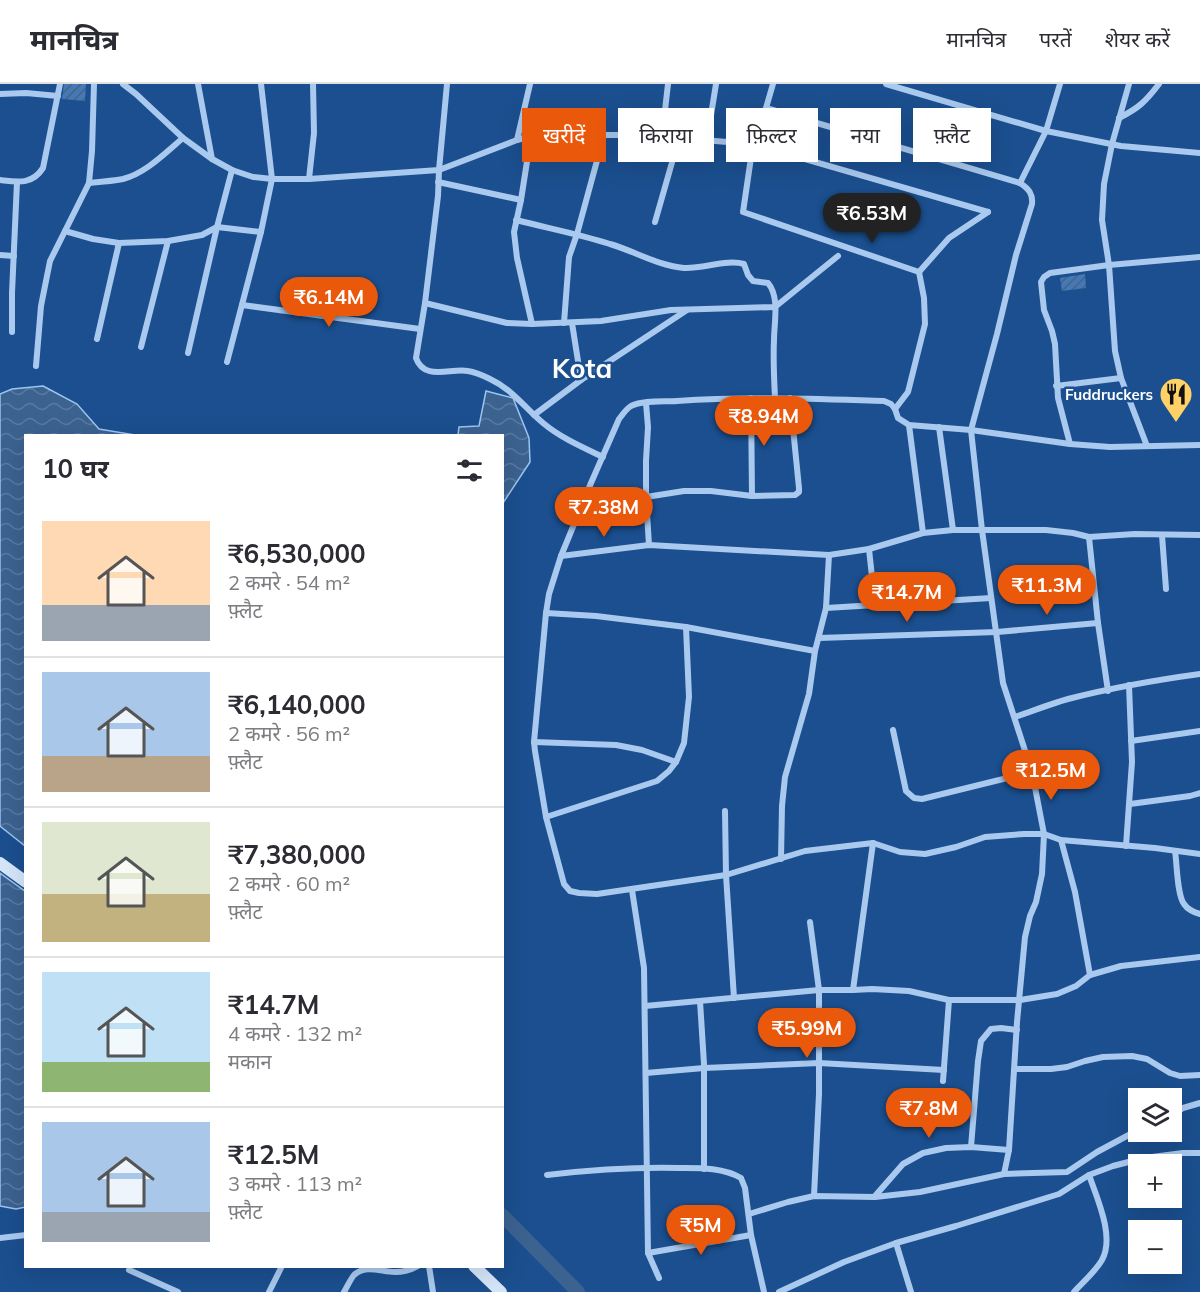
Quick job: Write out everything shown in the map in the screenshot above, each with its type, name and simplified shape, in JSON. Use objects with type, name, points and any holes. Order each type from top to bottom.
[{"type":"street","points":[[0,180],[17,182],[31,180],[43,168],[60,84]]},
{"type":"street","points":[[36,366],[41,306],[50,261],[89,183],[94,84]]},
{"type":"street","points":[[123,84],[183,138],[212,159],[232,170],[253,177],[309,179],[439,170],[522,139]]},
{"type":"street","points":[[198,84],[212,159]]},
{"type":"street","points":[[226,362],[261,232],[272,179],[261,84]]},
{"type":"street","points":[[309,179],[314,133],[314,84]]},
{"type":"street","points":[[447,84],[425,303],[416,358],[418,365],[435,372],[468,371],[489,378],[505,387],[542,423],[560,436],[603,457]]},
{"type":"street","points":[[517,140],[530,84]]},
{"type":"street","points":[[665,108],[668,84]]},
{"type":"street","points":[[712,108],[716,84]]},
{"type":"street","points":[[766,108],[773,84]]},
{"type":"street","points":[[886,84],[1046,131],[1112,144],[1200,153]]},
{"type":"street","points":[[1020,183],[1046,131],[1060,84]]},
{"type":"street","points":[[1129,84],[1112,144],[1104,184],[1102,220],[1109,265],[1115,351],[1121,378],[1147,446]]},
{"type":"street","points":[[1119,118],[1134,111],[1159,84]]},
{"type":"street","points":[[0,94],[26,93],[58,96]]},
{"type":"street","points":[[818,123],[1020,183],[1028,188],[1032,196],[1032,204],[1016,255],[971,430],[1003,683],[1032,772],[1044,834],[1042,874],[1025,938],[1009,1150],[1004,1174]]},
{"type":"street","points":[[89,183],[123,179],[140,173],[183,138]]},
{"type":"street","points":[[527,162],[514,232],[517,258],[532,324]]},
{"type":"street","points":[[564,323],[569,257],[597,162]]},
{"type":"street","points":[[655,222],[672,162]]},
{"type":"street","points":[[750,162],[742,212],[919,272]]},
{"type":"street","points":[[815,162],[988,212],[949,238],[919,272]]},
{"type":"street","points":[[188,353],[232,170]]},
{"type":"street","points":[[12,332],[17,182]]},
{"type":"street","points":[[438,182],[521,200]]},
{"type":"street","points":[[516,220],[613,244],[657,261],[684,268],[744,264],[750,278],[768,283],[771,287],[775,308],[775,398]]},
{"type":"street","points":[[64,231],[119,243],[168,241],[201,234],[217,227],[261,232]]},
{"type":"street","points":[[141,347],[168,241]]},
{"type":"street","points":[[97,339],[119,243]]},
{"type":"street","points":[[0,255],[14,256]]},
{"type":"street","points":[[425,303],[507,323],[532,324],[601,321],[671,310],[775,308],[838,256]]},
{"type":"street","points":[[1070,444],[1056,386],[1055,344],[1044,310],[1041,282],[1044,277],[1050,273],[1109,265],[1200,257]]},
{"type":"street","points":[[895,409],[908,392],[925,324],[924,298],[919,272]]},
{"type":"street","points":[[242,304],[420,329]]},
{"type":"street","points":[[534,415],[581,380],[687,310]]},
{"type":"street","points":[[572,323],[581,380]]},
{"type":"street","points":[[1056,386],[1121,378]]},
{"type":"street","points":[[751,398],[752,496]]},
{"type":"street","points":[[1200,445],[1110,447],[909,425],[898,418],[891,404],[884,401],[751,398],[632,405],[619,419],[561,556],[549,594],[534,742],[546,817],[564,884],[570,891],[579,893],[597,894],[632,890],[726,875],[806,851],[873,843],[900,852],[925,854],[985,837],[1044,834],[1061,840],[1200,854]]},
{"type":"street","points":[[646,497],[684,491],[711,491],[752,496],[795,495],[799,492],[799,483],[790,398]]},
{"type":"street","points":[[646,403],[648,427],[646,497],[649,545]]},
{"type":"street","points":[[909,425],[923,533]]},
{"type":"street","points":[[939,427],[952,530]]},
{"type":"street","points":[[561,556],[649,545],[829,555],[869,549],[923,533],[952,530],[1046,530],[1089,537],[1135,534],[1200,535]]},
{"type":"street","points":[[1162,535],[1166,589]]},
{"type":"street","points":[[1089,537],[1108,691]]},
{"type":"street","points":[[869,549],[875,605]]},
{"type":"street","points":[[780,859],[785,777],[809,694],[815,651],[826,608],[829,555]]},
{"type":"street","points":[[826,608],[991,598]]},
{"type":"street","points":[[546,613],[596,616],[686,627],[815,651]]},
{"type":"street","points":[[819,638],[997,632],[1098,623]]},
{"type":"street","points":[[546,817],[657,781],[676,762],[684,743],[689,698],[686,627]]},
{"type":"street","points":[[1015,717],[1067,699],[1129,685],[1200,674]]},
{"type":"street","points":[[1126,846],[1132,762],[1129,685]]},
{"type":"street","points":[[893,730],[906,790],[914,798],[922,799],[1032,772]]},
{"type":"street","points":[[1131,741],[1200,731]]},
{"type":"street","points":[[534,742],[616,745],[642,750],[676,762]]},
{"type":"street","points":[[1130,804],[1200,794]]},
{"type":"street","points":[[725,811],[726,875],[734,998]]},
{"type":"street","points":[[1061,840],[1075,892],[1090,975]]},
{"type":"street","points":[[853,990],[873,843]]},
{"type":"street","points":[[1176,851],[1183,903],[1191,912],[1200,914]]},
{"type":"street","points":[[0,863],[24,881]]},
{"type":"street","points":[[632,890],[644,968],[648,1253],[659,1278]]},
{"type":"street","points":[[810,922],[819,990],[819,1094],[814,1196]]},
{"type":"street","points":[[645,1006],[819,990],[872,989],[909,991],[949,1000],[1020,1000],[1057,993],[1077,986],[1090,975],[1121,966],[1200,957]]},
{"type":"street","points":[[943,1081],[949,1000]]},
{"type":"street","points":[[700,1001],[704,1068],[704,1168]]},
{"type":"street","points":[[972,1147],[981,1041],[991,1029],[1017,1030]]},
{"type":"street","points":[[1015,1069],[1051,1069],[1103,1057],[1131,1056],[1147,1059],[1170,1073],[1180,1076],[1200,1075]]},
{"type":"street","points":[[646,1073],[819,1063],[944,1070]]},
{"type":"street","points":[[1182,1109],[1200,1103]]},
{"type":"street","points":[[748,1214],[814,1196],[875,1197],[920,1192],[1004,1174],[1067,1172],[1128,1135]]},
{"type":"street","points":[[875,1197],[903,1164],[923,1153],[946,1148],[972,1147],[1009,1150]]},
{"type":"street","points":[[779,1292],[844,1262],[896,1243],[1059,1194],[1089,1175],[1144,1158],[1200,1153]]},
{"type":"street","points":[[547,1175],[647,1167],[704,1168],[734,1173],[741,1178],[745,1188],[751,1235],[764,1292]]},
{"type":"street","points":[[1067,1172],[1073,1186]]},
{"type":"street","points":[[1074,1292],[1096,1269],[1103,1258],[1107,1242],[1104,1221],[1089,1175]]},
{"type":"street","points":[[0,1238],[24,1235]]},
{"type":"street","points":[[648,1253],[751,1235]]},
{"type":"street","points":[[896,1243],[911,1292]]},
{"type":"street","points":[[269,1292],[280,1268]]},
{"type":"street","points":[[344,1292],[355,1274],[362,1271],[374,1268],[395,1272],[414,1268]]},
{"type":"street","points":[[429,1268],[433,1292]]},
{"type":"street","points":[[476,1268],[501,1292]]},
{"type":"street","points":[[129,1270],[178,1292]]},
{"type":"water","points":[[43,386],[77,404],[99,429],[129,434],[24,434],[24,845],[0,826],[0,394],[12,389]]},
{"type":"water","points":[[486,391],[513,398],[529,438],[530,462],[504,501],[504,434],[458,434],[459,427],[479,426]]},
{"type":"water","points":[[0,873],[24,891],[24,1207],[16,1209],[0,1206]]},
{"type":"building","points":[[64,84],[86,84],[85,101],[62,99]]},
{"type":"building","points":[[1085,274],[1086,288],[1062,291],[1060,278]]},
{"type":"waterway","points":[[504,1217],[578,1292]]},
{"type":"place","name":"Fuddruckers","points":[[1176,423]]},
{"type":"district","name":"Kota","points":[[582,368]]}]
